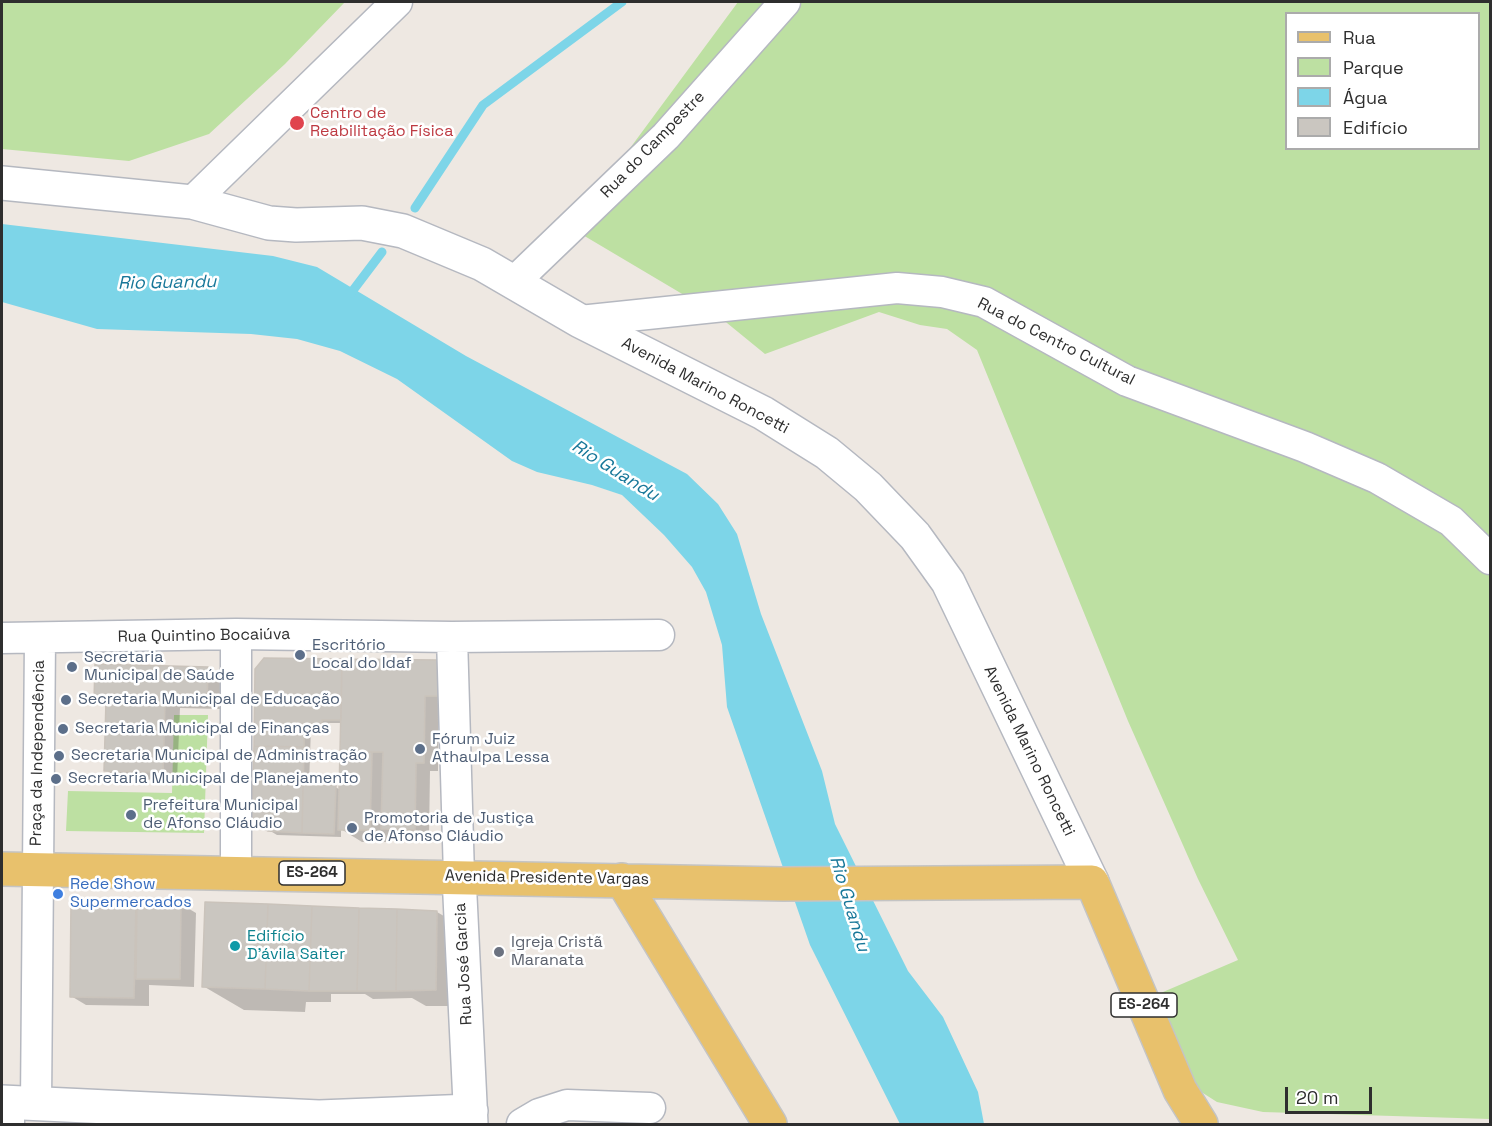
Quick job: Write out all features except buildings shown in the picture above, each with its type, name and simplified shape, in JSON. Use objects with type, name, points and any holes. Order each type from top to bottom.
[{"type":"main road","name":"Avenida Presidente Vargas","points":[[2,869],[783,884],[1092,882]]},
{"type":"main road","points":[[622,880],[770,1125]]},
{"type":"main road","name":"Avenida Marino Roncetti","points":[[1092,882],[1180,1090],[1201,1125]]},
{"type":"street","points":[[192,202],[398,2]]},
{"type":"street","name":"Rua do Campestre","points":[[514,282],[666,136],[785,2]]},
{"type":"street","name":"Avenida Marino Roncetti","points":[[2,183],[192,202],[269,222],[296,225],[362,223],[403,231],[482,264],[580,321],[763,413],[827,453],[868,488],[915,536],[948,582],[1092,882]]},
{"type":"street","name":"Rua do Centro Cultural","points":[[580,321],[897,288],[942,292],[984,302],[1127,381],[1305,447],[1377,478],[1451,521],[1491,559]]},
{"type":"street","points":[[236,634],[236,872]]},
{"type":"street","name":"Rua Quintino Bocaiúva","points":[[2,638],[236,634],[452,637],[659,635]]},
{"type":"street","name":"Rua José Garcia","points":[[452,637],[459,876],[471,1118]]},
{"type":"street","name":"Praça da Independência","points":[[14,1108],[37,869],[40,638]]},
{"type":"street","points":[[522,1125],[539,1114],[567,1105],[650,1108]]},
{"type":"street","points":[[14,1108],[319,1117],[471,1118]]},
{"type":"green space","points":[[2,2],[345,2],[285,64],[209,134],[129,161],[2,149]]},
{"type":"green space","points":[[738,2],[1490,2],[1490,1119],[1263,1112],[1217,1102],[1184,1081],[1149,998],[1238,960],[1198,879],[1128,721],[977,350],[947,329],[920,325],[879,312],[765,354],[716,314],[571,228]]},
{"type":"green space","points":[[174,715],[208,715],[204,833],[66,831],[68,791],[172,793]]},
{"type":"water","name":"Rio Guandu","points":[[2,224],[273,256],[317,267],[466,356],[687,474],[718,504],[737,534],[761,614],[822,771],[835,824],[908,971],[943,1017],[978,1092],[984,1124],[900,1124],[810,945],[727,707],[722,645],[706,592],[692,567],[664,535],[622,495],[592,485],[537,472],[512,461],[397,379],[340,351],[297,339],[251,334],[97,329],[2,302]]},
{"type":"waterway","points":[[415,208],[483,105],[622,2]]},
{"type":"waterway","points":[[351,293],[382,252]]},
{"type":"place","name":"Centro de Reabilitação Física","points":[[297,123]]},
{"type":"place","name":"Escritório Local do Idaf","points":[[300,655]]},
{"type":"place","name":"Secretaria Municipal de Saúde","points":[[72,667]]},
{"type":"place","name":"Secretaria Municipal de Educação","points":[[66,700]]},
{"type":"place","name":"Secretaria Municipal de Finanças","points":[[63,729]]},
{"type":"place","name":"Fórum Juiz Athaulpa Lessa","points":[[420,749]]},
{"type":"place","name":"Secretaria Municipal de Administração","points":[[59,756]]},
{"type":"place","name":"Secretaria Municipal de Planejamento","points":[[56,779]]},
{"type":"place","name":"Prefeitura Municipal de Afonso Cláudio","points":[[131,815]]},
{"type":"place","name":"Promotoria de Justiça de Afonso Cláudio","points":[[352,828]]},
{"type":"place","name":"Rede Show Supermercados","points":[[58,894]]},
{"type":"place","name":"Edifício D'ávila Saiter","points":[[235,946]]},
{"type":"place","name":"Igreja Cristã Maranata","points":[[499,952]]}]
